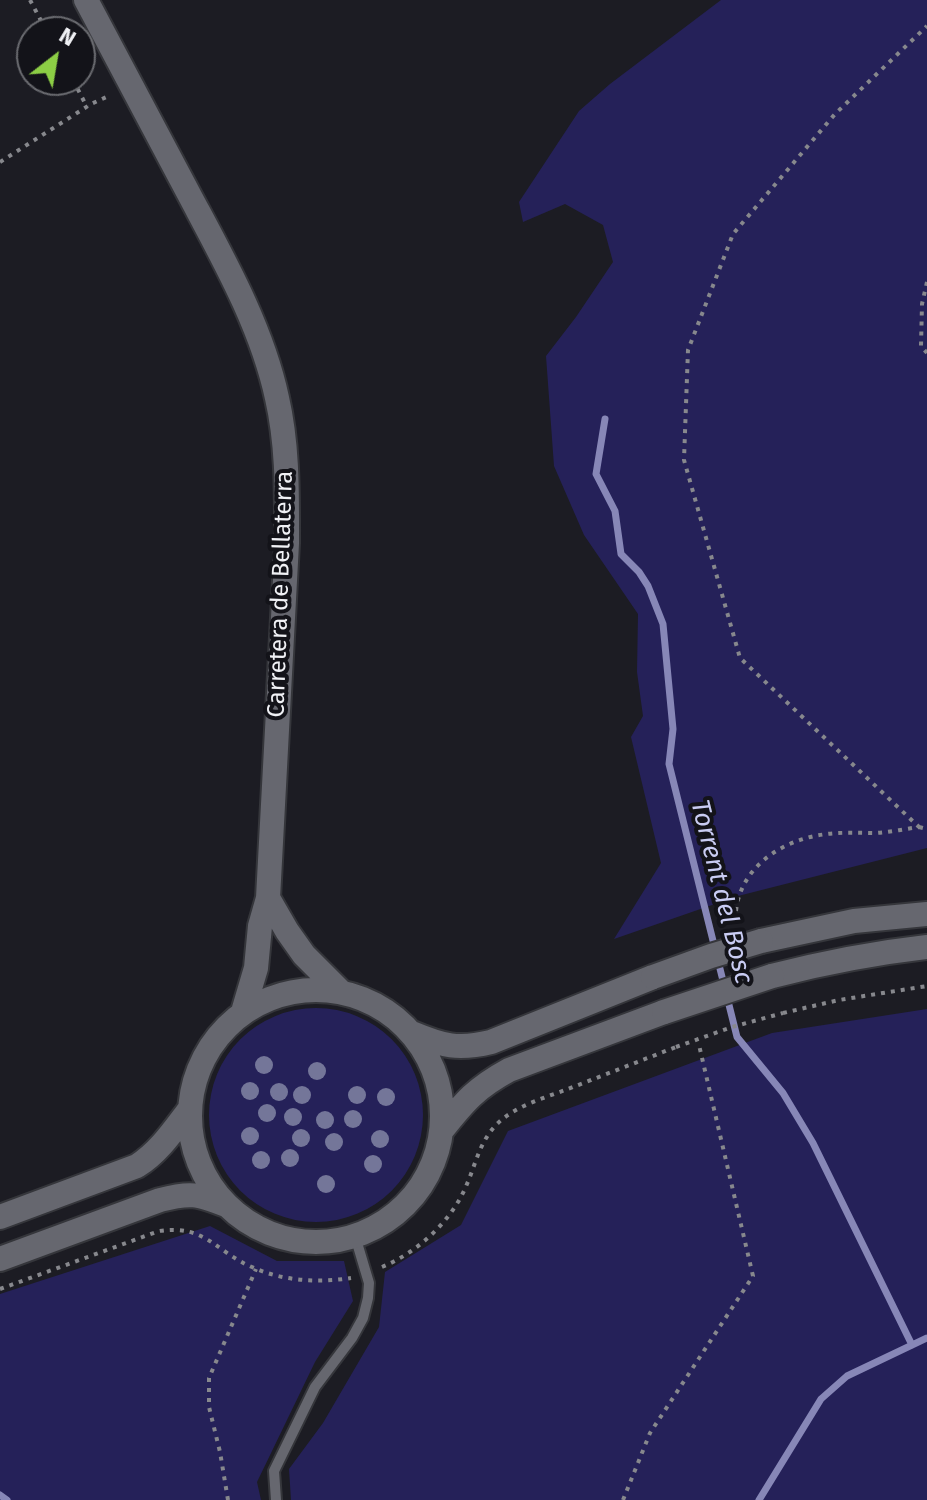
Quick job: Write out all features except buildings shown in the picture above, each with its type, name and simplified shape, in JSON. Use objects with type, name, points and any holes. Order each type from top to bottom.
[{"type":"main road","name":"Carretera de Bellaterra","points":[[86,0],[241,297],[266,359],[283,426],[287,543],[268,898],[260,926],[256,968],[243,1012]]},
{"type":"main road","points":[[268,898],[304,955],[340,991]]},
{"type":"main road","points":[[412,1033],[439,1044],[475,1046],[653,977],[761,941],[854,921],[927,914]]},
{"type":"main road","points":[[442,1130],[467,1098],[509,1070],[664,1012],[772,976],[833,961],[927,947]]},
{"type":"main road","points":[[0,1259],[180,1195],[200,1195],[226,1205],[250,1223],[275,1235],[298,1240],[329,1242],[355,1236],[380,1225],[401,1210],[420,1188],[431,1169],[442,1130],[443,1107],[439,1082],[430,1059],[412,1033],[391,1013],[363,997],[314,989],[266,999],[224,1028],[199,1067],[189,1110],[191,1139],[199,1162],[226,1205]]},
{"type":"main road","points":[[0,1217],[137,1166],[150,1157],[189,1110]]},
{"type":"lane","points":[[276,1500],[274,1471],[315,1387],[363,1318],[369,1283],[355,1236]]},
{"type":"path","points":[[919,827],[740,658],[684,460],[688,350],[733,234],[835,114],[927,26]]},
{"type":"path","points":[[0,162],[87,107],[131,85]]},
{"type":"path","points":[[81,96],[87,107]]},
{"type":"path","points":[[927,282],[922,304],[921,346],[927,353]]},
{"type":"path","points":[[736,911],[741,887],[750,874],[760,862],[790,844],[824,834],[927,829]]},
{"type":"path","points":[[384,1267],[412,1251],[449,1215],[463,1194],[486,1138],[496,1124],[508,1115],[732,1027],[852,997],[927,986]]},
{"type":"path","points":[[623,1500],[650,1433],[753,1276],[699,1045]]},
{"type":"path","points":[[0,1289],[159,1231],[184,1230],[206,1238],[256,1269],[296,1280],[349,1278]]},
{"type":"path","points":[[228,1500],[209,1407],[209,1378],[256,1269]]},
{"type":"shaded area","points":[[721,0],[927,0],[927,848],[738,896],[614,939],[661,863],[631,737],[643,716],[637,672],[638,614],[584,535],[554,466],[546,356],[613,262],[603,225],[565,204],[523,222],[519,202],[579,111]]},
{"type":"shaded area","points":[[316,1008],[357,1016],[392,1039],[415,1074],[423,1115],[415,1156],[392,1191],[357,1214],[316,1222],[275,1214],[240,1191],[217,1156],[209,1115],[217,1074],[240,1039],[275,1016]]},
{"type":"shaded area","points":[[927,1009],[927,1500],[291,1500],[289,1469],[323,1423],[379,1327],[385,1272],[461,1225],[508,1131],[772,1033]]},
{"type":"shaded area","points":[[210,1226],[277,1261],[344,1261],[353,1301],[315,1362],[257,1482],[261,1500],[0,1500],[0,1294]]},
{"type":"waterway","name":"Torrent del Bosc","points":[[605,419],[596,474],[615,511],[621,554],[648,586],[663,624],[673,729],[669,764],[737,1037],[783,1093],[813,1143],[912,1345]]},
{"type":"waterway","points":[[759,1500],[821,1399],[847,1376],[927,1338]]},
{"type":"waterway","points":[[0,1495],[7,1500]]}]
